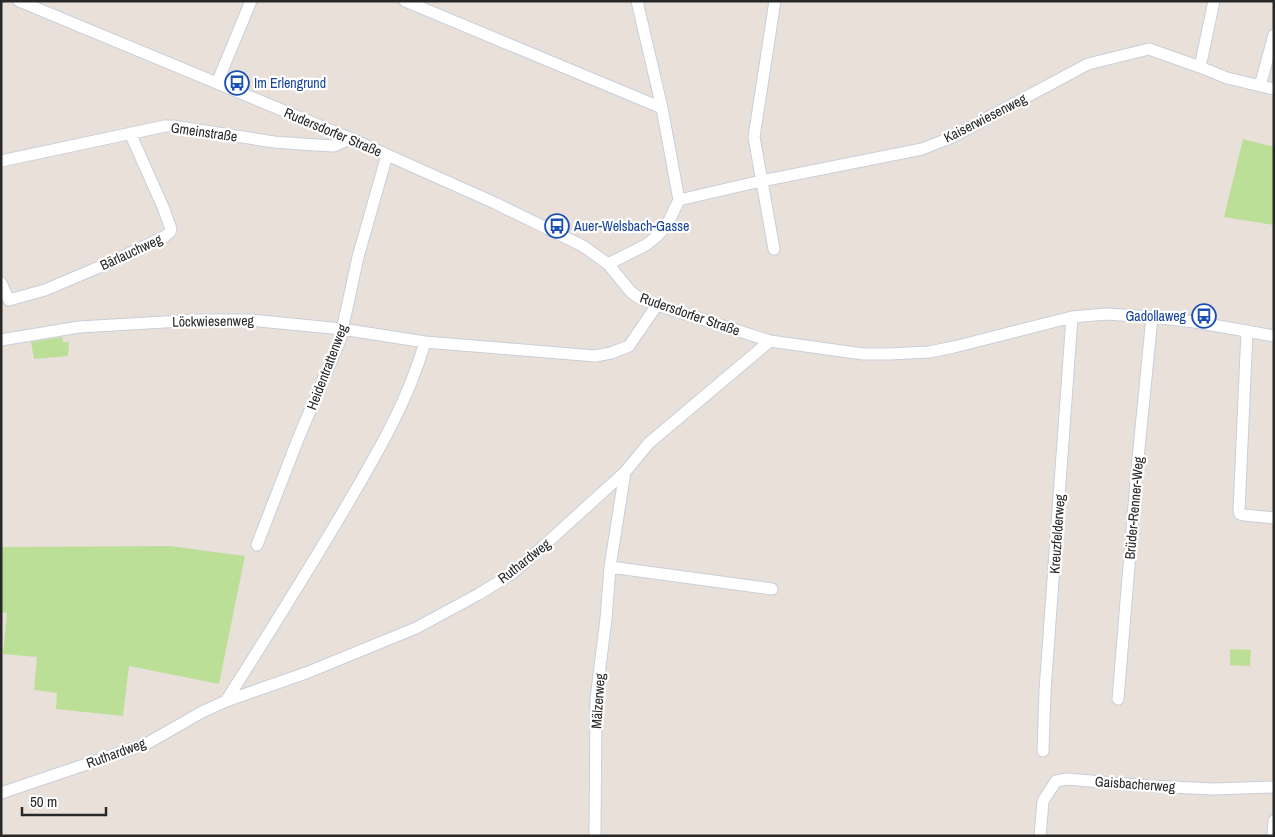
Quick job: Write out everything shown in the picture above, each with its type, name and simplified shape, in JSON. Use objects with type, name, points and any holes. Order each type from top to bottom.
[{"type":"street","name":"Rudersdorfer Straße","points":[[19,1],[347,137],[533,221],[583,246],[608,264],[631,292],[639,298],[770,341],[863,354],[929,352],[1072,317],[1106,314],[1195,322],[1274,336]]},
{"type":"street","points":[[217,84],[251,1]]},
{"type":"street","points":[[405,1],[662,108]]},
{"type":"street","points":[[608,264],[646,245],[657,236],[667,225],[679,200],[662,108],[638,1]]},
{"type":"street","points":[[774,249],[754,138],[775,1]]},
{"type":"street","points":[[1200,67],[1214,1]]},
{"type":"street","points":[[1260,86],[1274,35]]},
{"type":"street","name":"Kaiserwiesenweg","points":[[679,200],[762,181],[922,149],[950,138],[1088,64],[1149,49],[1227,78],[1274,89]]},
{"type":"street","name":"Gmeinstraße","points":[[1,161],[150,129],[173,126],[274,142],[334,146],[343,142],[347,137]]},
{"type":"street","name":"Bärlauchweg","points":[[1,283],[9,300],[44,290],[111,262],[164,237],[170,232],[171,230],[162,207],[130,134]]},
{"type":"street","name":"Heidentrattenweg","points":[[257,545],[298,439],[340,340],[358,257],[387,155]]},
{"type":"street","name":"Löckwiesenweg","points":[[1,340],[78,328],[199,320],[250,320],[342,329],[425,342],[595,356],[629,346],[656,305]]},
{"type":"street","name":"Kreuzfelderweg","points":[[1043,751],[1045,691],[1072,317]]},
{"type":"street","name":"Brüder-Renner-Weg","points":[[1118,699],[1152,317]]},
{"type":"street","points":[[1247,331],[1239,511],[1244,516],[1274,518]]},
{"type":"street","name":"Ruthardweg","points":[[1,793],[146,744],[202,712],[226,701],[306,673],[416,628],[479,594],[512,573],[554,538],[625,472],[649,443],[770,341]]},
{"type":"street","points":[[226,701],[301,582],[369,467],[406,392],[425,342]]},
{"type":"street","name":"Mälzerweg","points":[[595,836],[595,710],[610,567],[625,472]]},
{"type":"street","points":[[610,567],[772,589]]},
{"type":"street","name":"Gaisbacherweg","points":[[1040,836],[1043,801],[1056,781],[1067,779],[1213,789],[1274,788]]},
{"type":"street","points":[[1272,836],[1274,821]]},
{"type":"green space","points":[[1243,139],[1274,147],[1274,225],[1224,217]]},
{"type":"green space","points":[[62,337],[63,342],[69,342],[68,356],[34,359],[31,342]]},
{"type":"green space","points":[[170,546],[245,556],[219,684],[129,666],[123,716],[56,709],[57,693],[34,690],[37,657],[3,654],[7,613],[1,612],[1,547]]},
{"type":"green space","points":[[1230,649],[1251,650],[1250,666],[1230,665]]},
{"type":"place","name":"Im Erlengrund","points":[[237,83]]},
{"type":"place","name":"Auer-Welsbach-Gasse","points":[[557,226]]},
{"type":"place","name":"Gadollaweg","points":[[1204,316]]}]
